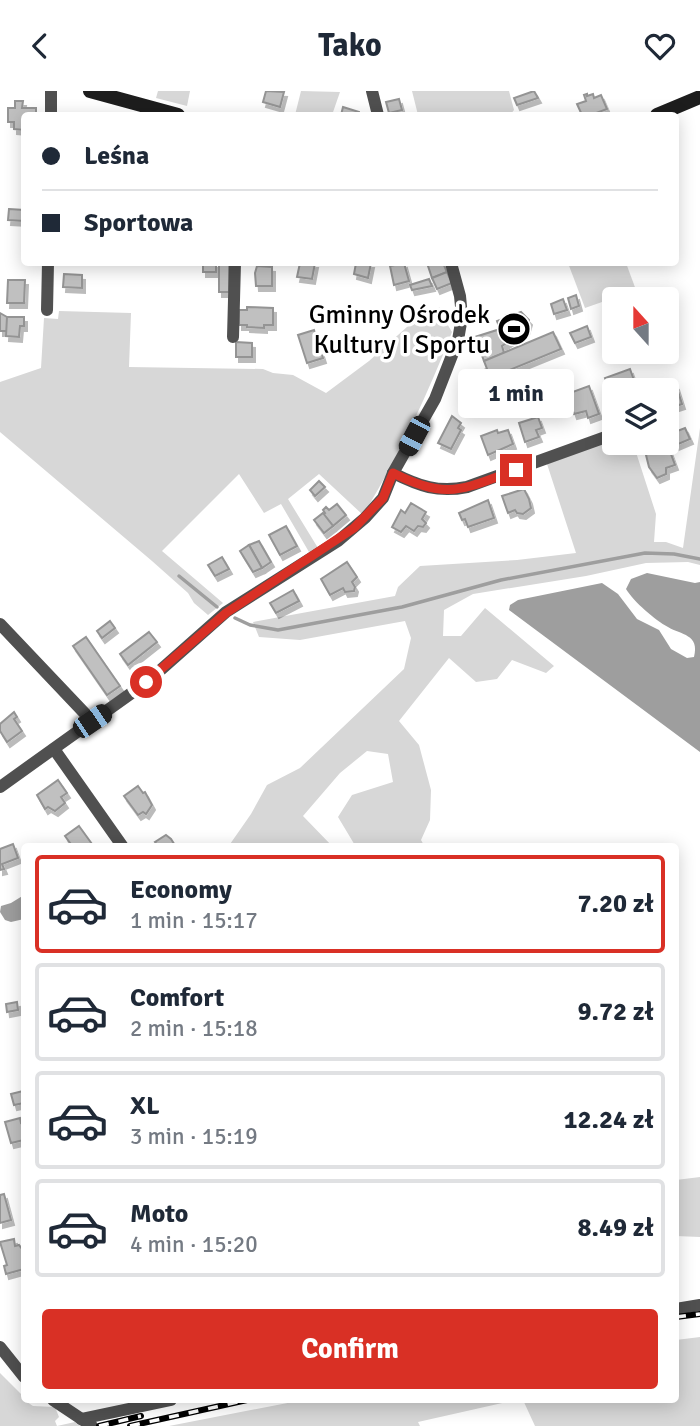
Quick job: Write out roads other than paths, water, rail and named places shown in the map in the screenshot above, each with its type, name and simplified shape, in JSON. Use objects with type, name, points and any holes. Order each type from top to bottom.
[{"type":"main road","points":[[90,91],[167,112]]},
{"type":"main road","points":[[663,112],[700,94]]},
{"type":"street","points":[[51,91],[51,112]]},
{"type":"street","points":[[372,91],[377,112]]},
{"type":"street","points":[[47,310],[48,266]]},
{"type":"street","points":[[233,337],[235,266]]},
{"type":"street","points":[[0,787],[146,682],[226,613],[354,528],[383,498],[393,473],[435,399],[458,340],[462,317],[460,296],[452,266]]},
{"type":"street","points":[[393,473],[420,487],[453,490],[602,438]]},
{"type":"street","points":[[0,624],[92,721]]},
{"type":"street","points":[[54,748],[120,843]]},
{"type":"street","points":[[679,1308],[700,1305]]},
{"type":"street","points":[[0,1347],[21,1373]]},
{"type":"street","points":[[57,1403],[86,1423],[160,1403]]},
{"type":"waterway","points":[[235,618],[250,625],[278,630],[402,607],[501,580],[645,553],[674,554],[700,559]]},
{"type":"waterway","points":[[179,576],[217,607]]},
{"type":"railway","points":[[679,1317],[700,1314]]},
{"type":"railway","points":[[130,1426],[234,1403]]},
{"type":"railway","points":[[99,1426],[141,1416]]},
{"type":"place","name":"Gminny Ośrodek Kultury I Sportu","points":[[514,329]]}]
